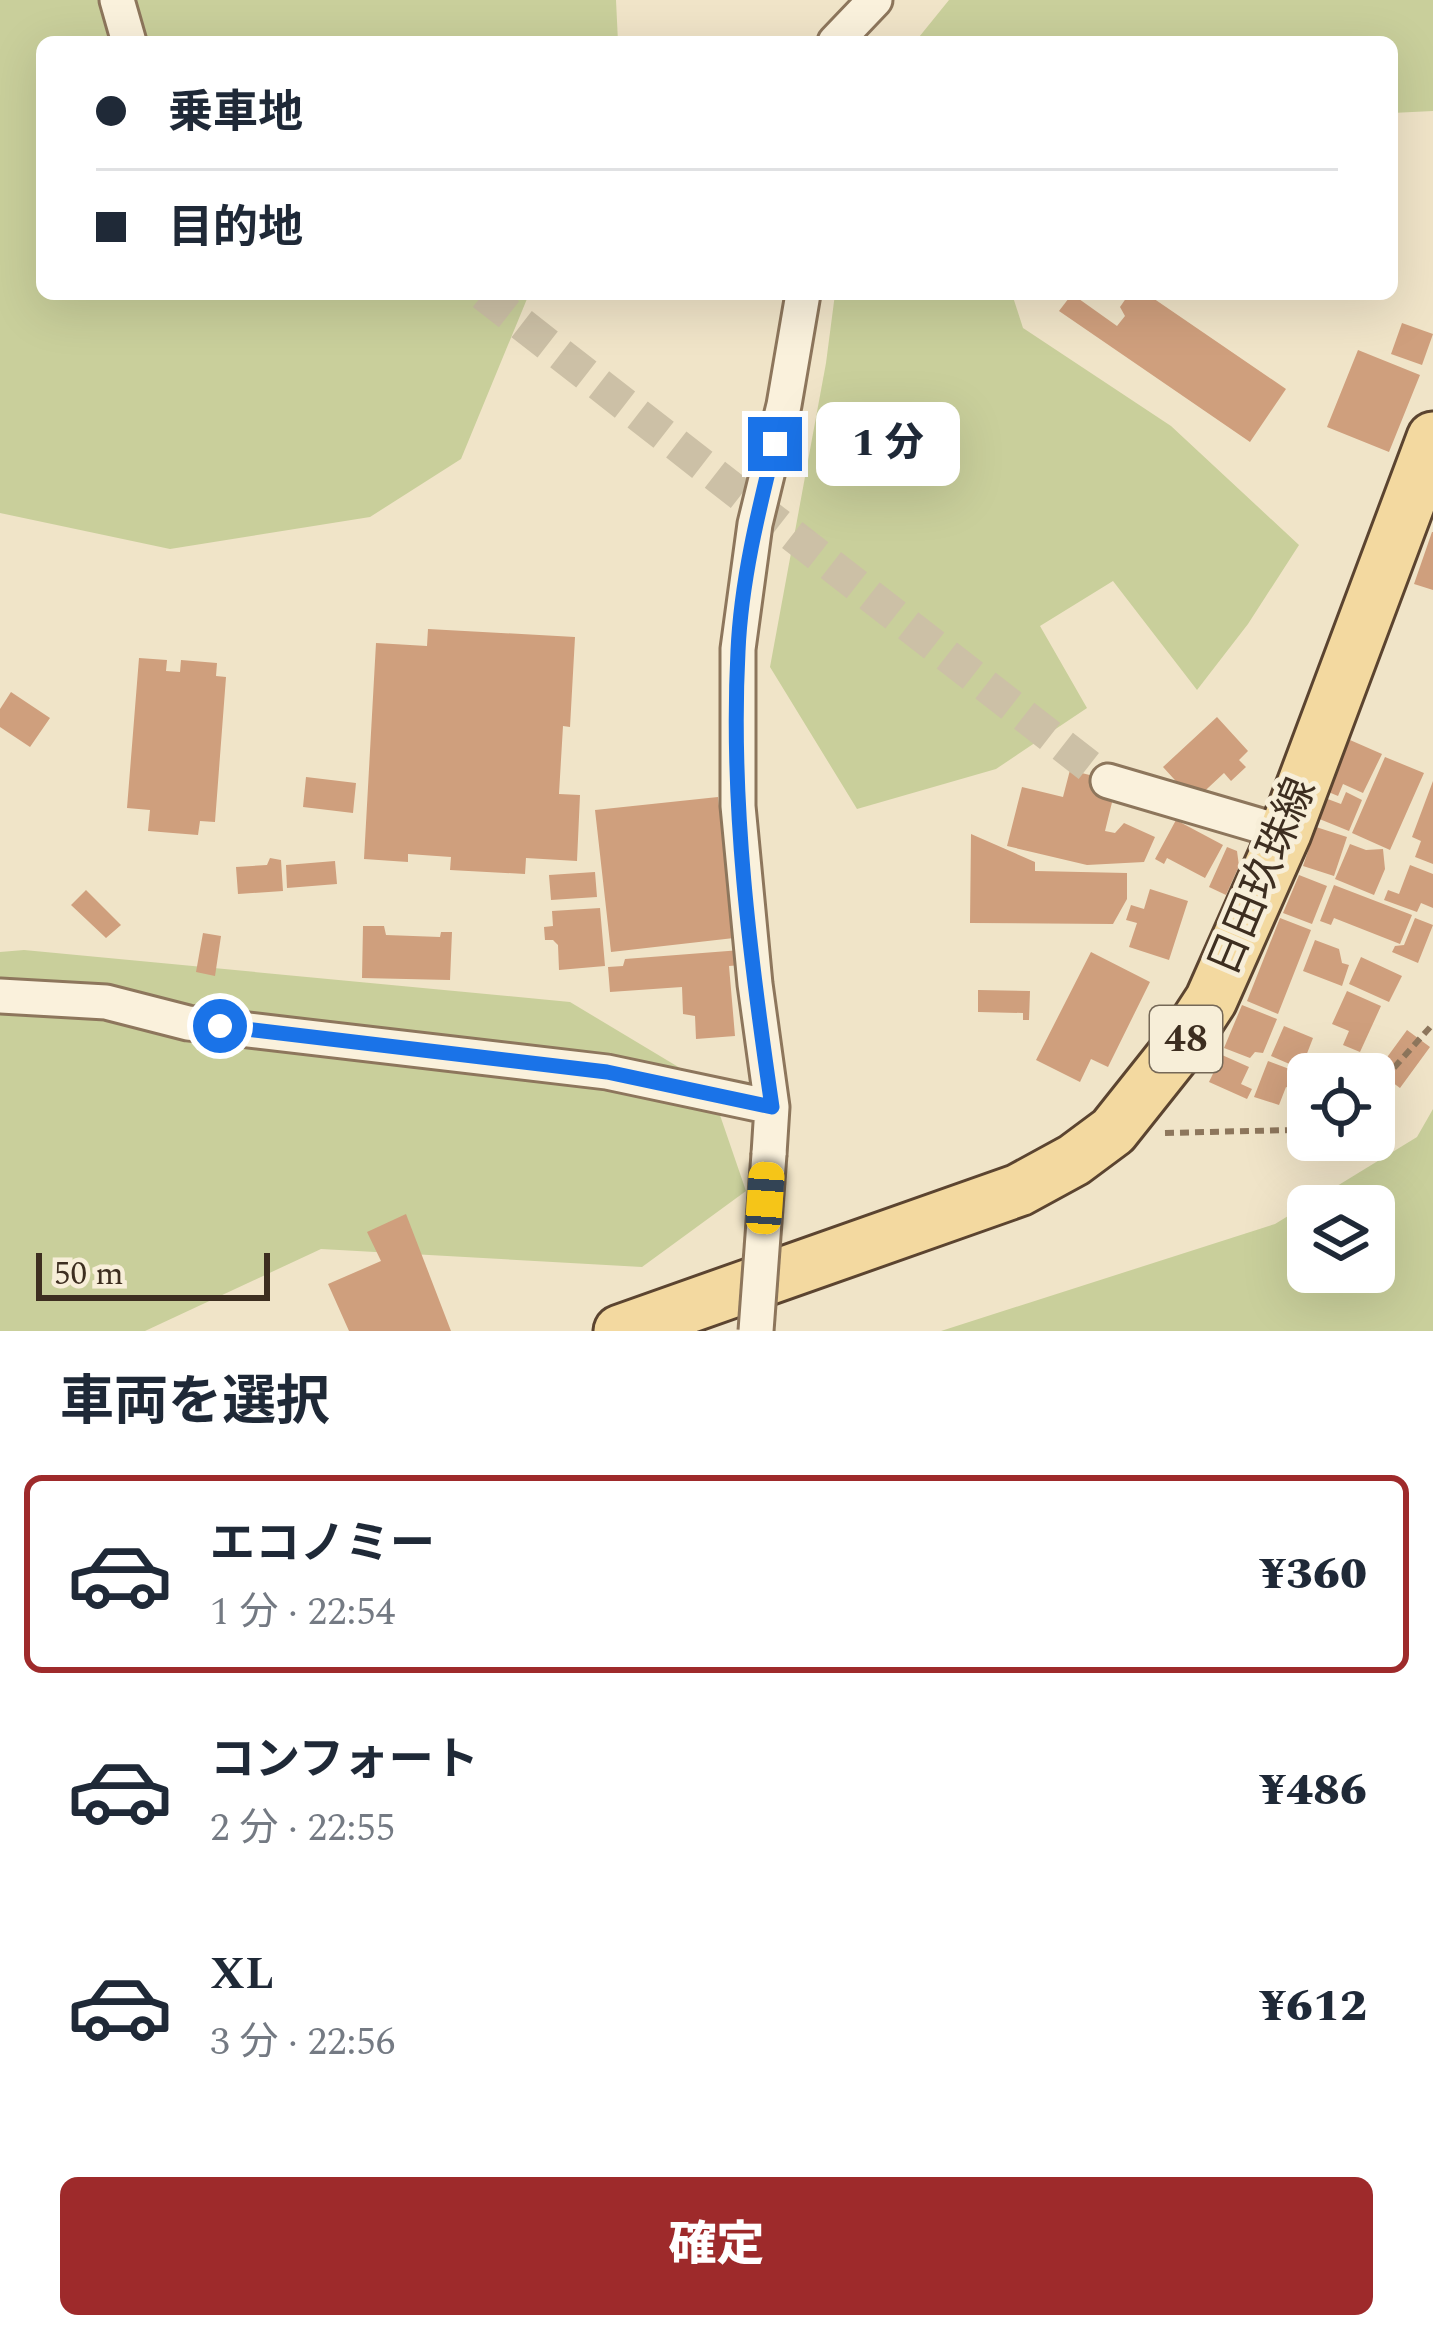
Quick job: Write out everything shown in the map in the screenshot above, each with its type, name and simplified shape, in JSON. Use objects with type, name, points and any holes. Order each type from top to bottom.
[{"type":"main road","name":"日田玖珠線","points":[[620,1331],[1019,1190],[1074,1160],[1113,1131],[1211,1000],[1285,833],[1433,438]]},
{"type":"street","points":[[117,0],[127,36]]},
{"type":"street","points":[[841,36],[875,0]]},
{"type":"street","points":[[755,1331],[772,1107],[738,806],[738,649],[755,524],[784,405],[802,300]]},
{"type":"street","points":[[1108,781],[1285,833]]},
{"type":"street","points":[[0,996],[106,1002],[188,1023],[607,1072],[772,1107]]},
{"type":"path","points":[[1395,1067],[1433,1024]]},
{"type":"path","points":[[1113,1131],[1287,1130]]},
{"type":"green space","points":[[0,0],[616,0],[618,36],[36,36],[36,300],[527,300],[461,459],[370,517],[170,549],[0,513]]},
{"type":"green space","points":[[949,0],[1433,0],[1433,111],[1398,113],[1398,36],[920,36]]},
{"type":"green space","points":[[834,300],[1014,300],[1023,328],[1171,426],[1299,545],[1248,624],[1197,690],[1113,581],[1040,626],[1087,708],[996,769],[857,809],[770,667]]},
{"type":"green space","points":[[24,950],[570,1002],[710,1086],[746,1191],[642,1267],[321,1249],[145,1331],[0,1331],[0,952]]},
{"type":"green space","points":[[1433,1109],[1433,1331],[941,1331],[1287,1217],[1287,1293],[1395,1293],[1395,1185],[1339,1185],[1378,1161],[1395,1161],[1395,1150],[1417,1137]]},
{"type":"building","points":[[1067,300],[1080,300],[1117,326],[1125,316],[1120,307],[1125,300],[1156,300],[1286,389],[1250,442],[1059,311]]},
{"type":"building","points":[[1402,323],[1433,334],[1422,365],[1391,354]]},
{"type":"building","points":[[1358,350],[1420,375],[1389,452],[1327,427]]},
{"type":"building","points":[[1433,532],[1433,590],[1414,584]]},
{"type":"building","points":[[428,629],[575,637],[570,727],[563,726],[559,794],[580,795],[577,861],[526,858],[525,874],[450,870],[451,857],[408,854],[408,862],[364,859],[376,643],[427,646]]},
{"type":"building","points":[[139,658],[167,660],[166,671],[180,672],[181,660],[217,663],[216,676],[226,677],[215,822],[200,821],[198,835],[148,831],[150,810],[127,808]]},
{"type":"building","points":[[11,692],[50,718],[30,747],[0,727],[0,709]]},
{"type":"building","points":[[1217,717],[1248,751],[1239,760],[1246,767],[1231,781],[1224,773],[1194,801],[1163,767]]},
{"type":"building","points":[[1350,740],[1382,754],[1363,793],[1343,784],[1338,796],[1326,791]]},
{"type":"building","points":[[1385,757],[1424,773],[1390,850],[1352,833]]},
{"type":"building","points":[[1070,770],[1117,782],[1105,831],[1115,833],[1124,823],[1155,837],[1144,862],[1087,865],[1007,846],[1022,787],[1063,797]]},
{"type":"building","points":[[306,777],[356,783],[353,813],[303,807]]},
{"type":"building","points":[[1433,781],[1433,864],[1415,857],[1421,841],[1412,837]]},
{"type":"building","points":[[1346,792],[1362,800],[1349,831],[1317,818],[1325,798],[1341,804]]},
{"type":"building","points":[[718,797],[734,938],[611,952],[595,810]]},
{"type":"building","points":[[1176,820],[1223,845],[1205,878],[1167,858],[1164,864],[1155,859]]},
{"type":"building","points":[[1316,827],[1347,837],[1334,876],[1303,866]]},
{"type":"building","points":[[971,834],[1035,862],[1035,871],[1127,873],[1127,899],[1113,924],[970,923]]},
{"type":"building","points":[[1350,844],[1383,849],[1385,869],[1374,895],[1335,879]]},
{"type":"building","points":[[1227,847],[1237,851],[1239,866],[1226,895],[1209,887]]},
{"type":"building","points":[[270,858],[281,860],[283,891],[238,894],[236,867],[267,865]]},
{"type":"building","points":[[335,861],[337,884],[287,888],[286,865]]},
{"type":"building","points":[[1410,865],[1433,874],[1433,908],[1421,903],[1417,912],[1384,900],[1388,890],[1399,894]]},
{"type":"building","points":[[595,872],[597,897],[551,900],[549,875]]},
{"type":"building","points":[[1299,875],[1327,886],[1312,924],[1283,913]]},
{"type":"building","points":[[1334,885],[1412,915],[1400,944],[1334,918],[1331,925],[1320,921]]},
{"type":"building","points":[[1150,889],[1188,901],[1169,960],[1129,947],[1137,923],[1126,920],[1131,905],[1144,909]]},
{"type":"building","points":[[86,890],[121,925],[106,938],[71,905]]},
{"type":"building","points":[[600,908],[605,966],[559,970],[558,945],[545,940],[544,927],[553,926],[552,911]]},
{"type":"building","points":[[1280,918],[1311,930],[1278,1014],[1247,1001]]},
{"type":"building","points":[[1415,918],[1433,925],[1418,963],[1392,952],[1395,946],[1404,945]]},
{"type":"building","points":[[363,926],[384,926],[386,935],[440,937],[441,932],[452,932],[450,980],[362,978]]},
{"type":"building","points":[[203,933],[221,936],[215,976],[196,972]]},
{"type":"building","points":[[1315,940],[1339,949],[1342,963],[1349,965],[1342,986],[1303,971]]},
{"type":"building","points":[[741,950],[742,965],[729,966],[735,1036],[696,1039],[695,1016],[683,1014],[682,987],[610,992],[608,967],[623,966],[625,959]]},
{"type":"building","points":[[1091,952],[1150,982],[1108,1067],[1091,1059],[1080,1082],[1036,1060]]},
{"type":"building","points":[[1361,957],[1402,976],[1389,1002],[1349,984]]},
{"type":"building","points":[[978,990],[1030,991],[1029,1020],[1023,1020],[1023,1013],[978,1012]]},
{"type":"building","points":[[1347,991],[1381,1006],[1360,1052],[1343,1045],[1349,1031],[1332,1024]]},
{"type":"building","points":[[1242,1005],[1277,1019],[1263,1053],[1255,1052],[1250,1058],[1224,1048]]},
{"type":"building","points":[[1284,1026],[1313,1038],[1307,1053],[1287,1053],[1287,1063],[1271,1056]]},
{"type":"building","points":[[1407,1030],[1430,1047],[1400,1088],[1395,1084],[1395,1053],[1390,1053]]},
{"type":"building","points":[[1222,1055],[1249,1067],[1241,1084],[1252,1089],[1247,1099],[1209,1082]]},
{"type":"building","points":[[1268,1061],[1287,1068],[1287,1087],[1279,1105],[1254,1097]]},
{"type":"building","points":[[406,1214],[451,1331],[349,1331],[328,1284],[381,1261],[367,1232]]},
{"type":"tunnel","points":[[491,300],[1108,781]]},
{"type":"route","points":[[220,1026],[607,1072],[772,1107],[738,806],[738,649],[755,524],[775,444]]}]
